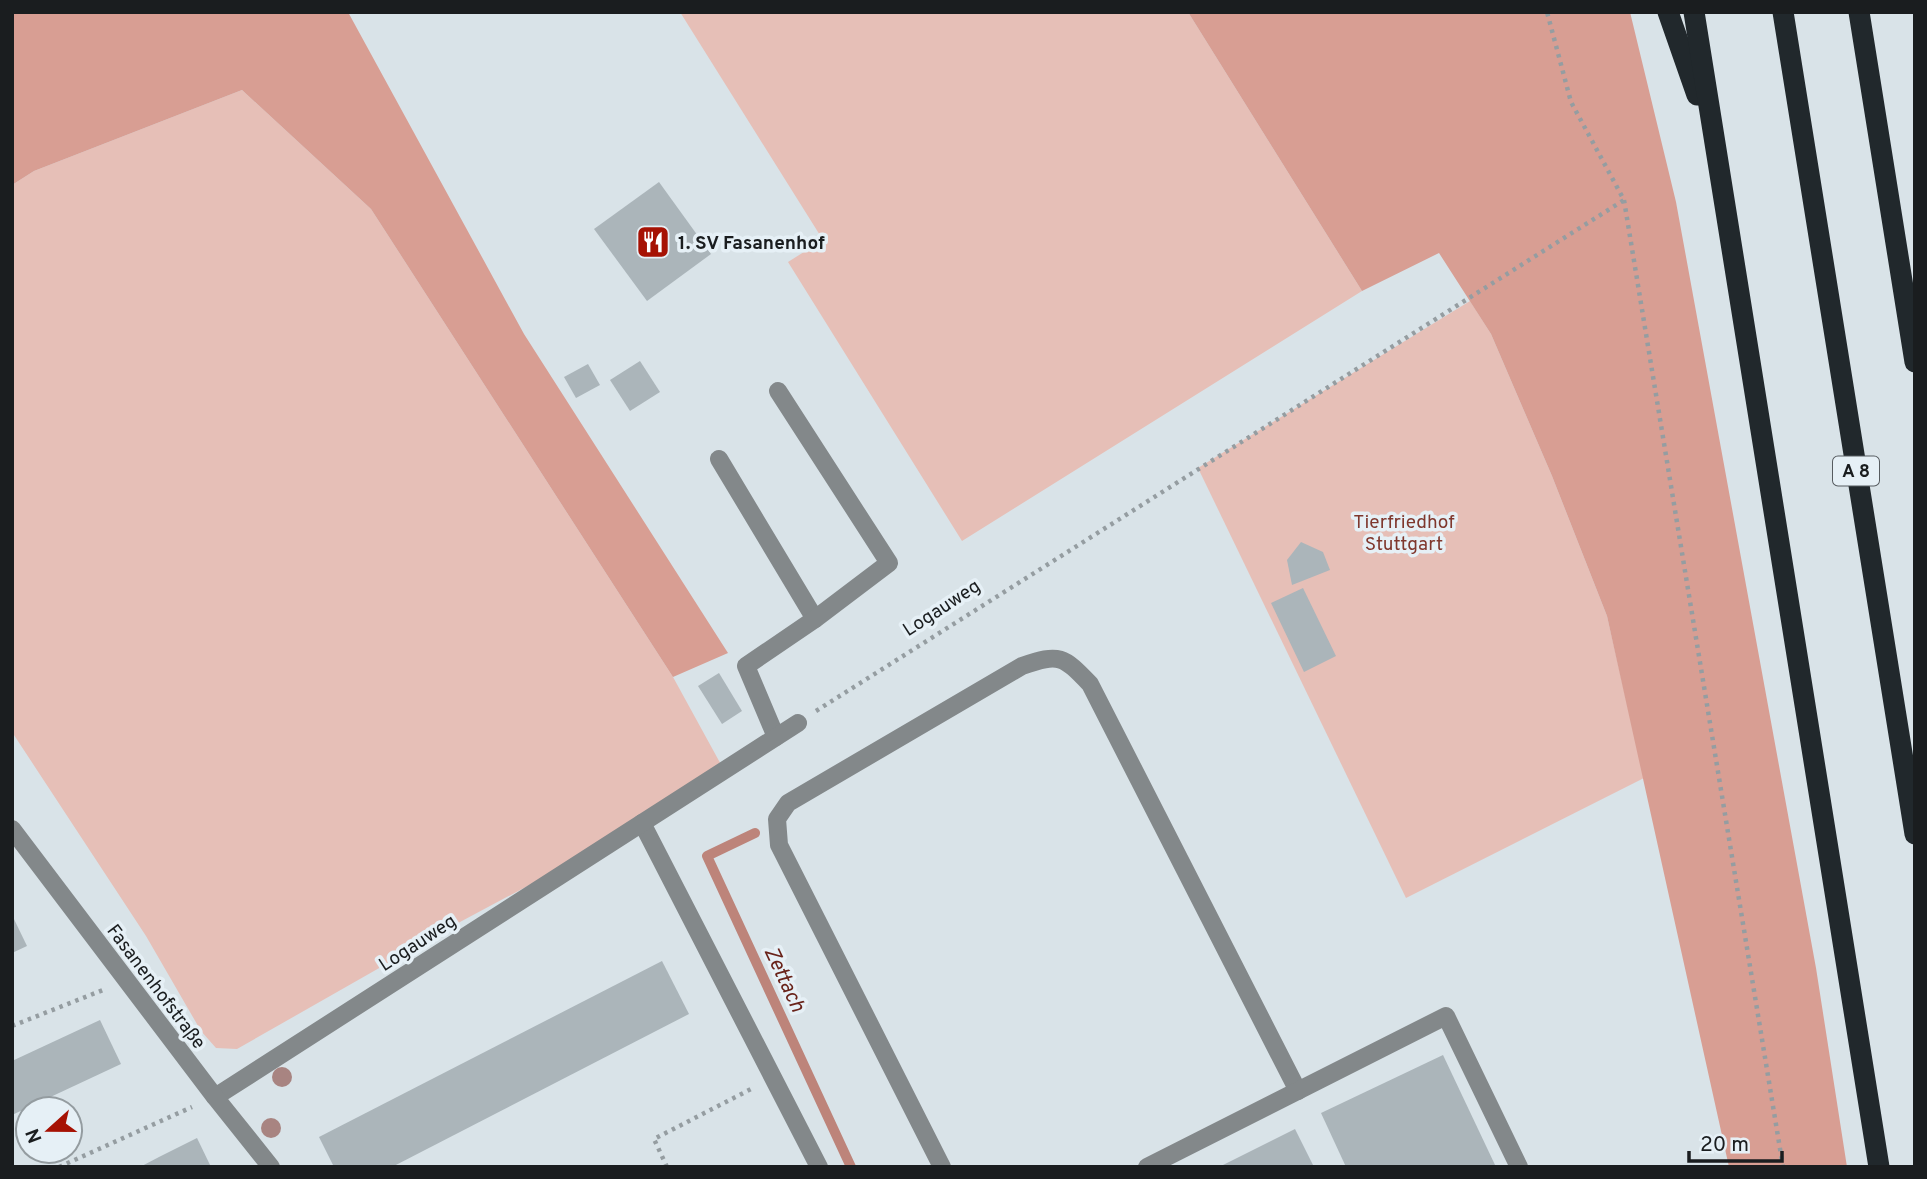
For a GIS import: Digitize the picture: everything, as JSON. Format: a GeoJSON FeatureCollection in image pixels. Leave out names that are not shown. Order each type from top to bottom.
{"type":"FeatureCollection","features":[{"type":"Feature","properties":{"kind":"highway"},"geometry":{"type":"LineString","coordinates":[[1668,12],[1714,143]]}},
{"type":"Feature","properties":{"kind":"highway"},"geometry":{"type":"LineString","coordinates":[[1694,12],[1879,1167]]}},
{"type":"Feature","properties":{"kind":"highway","name":"A 8"},"geometry":{"type":"LineString","coordinates":[[1783,12],[1915,834]]}},
{"type":"Feature","properties":{"kind":"highway"},"geometry":{"type":"LineString","coordinates":[[1858,12],[1915,362]]}},
{"type":"Feature","properties":{"kind":"street"},"geometry":{"type":"LineString","coordinates":[[776,737],[746,666],[815,619],[889,563],[778,391]]}},
{"type":"Feature","properties":{"kind":"street"},"geometry":{"type":"LineString","coordinates":[[719,459],[815,619]]}},
{"type":"Feature","properties":{"kind":"street"},"geometry":{"type":"LineString","coordinates":[[942,1167],[779,845],[777,819],[788,803],[1022,666],[1046,658],[1068,661],[1090,684],[1298,1091]]}},
{"type":"Feature","properties":{"kind":"street","name":"Logauweg"},"geometry":{"type":"LineString","coordinates":[[215,1097],[798,723]]}},
{"type":"Feature","properties":{"kind":"street"},"geometry":{"type":"LineString","coordinates":[[642,823],[819,1167]]}},
{"type":"Feature","properties":{"kind":"street","name":"Fasanenhofstraße"},"geometry":{"type":"LineString","coordinates":[[12,829],[271,1167]]}},
{"type":"Feature","properties":{"kind":"street"},"geometry":{"type":"LineString","coordinates":[[1147,1167],[1446,1016],[1519,1167]]}},
{"type":"Feature","properties":{"kind":"path"},"geometry":{"type":"LineString","coordinates":[[1547,12],[1571,102],[1624,200],[1783,1167]]}},
{"type":"Feature","properties":{"kind":"path","name":"Logauweg"},"geometry":{"type":"LineString","coordinates":[[798,723],[1624,200]]}},
{"type":"Feature","properties":{"kind":"path"},"geometry":{"type":"LineString","coordinates":[[12,1026],[127,980]]}},
{"type":"Feature","properties":{"kind":"path"},"geometry":{"type":"LineString","coordinates":[[667,1167],[654,1139],[773,1078]]}},
{"type":"Feature","properties":{"kind":"path"},"geometry":{"type":"LineString","coordinates":[[59,1167],[215,1097]]}},
{"type":"Feature","properties":{"kind":"green space"},"geometry":{"type":"Polygon","coordinates":[[[680,12],[1188,12],[1362,291],[962,541],[788,262],[823,240],[680,12]]]}},
{"type":"Feature","properties":{"kind":"green space"},"geometry":{"type":"Polygon","coordinates":[[[242,90],[371,209],[673,677],[724,770],[623,835],[460,922],[237,1049],[216,1048],[201,1031],[146,936],[12,732],[12,185],[34,171],[242,90]]]}},
{"type":"Feature","properties":{"kind":"green space","name":"Tierfriedhof Stuttgart"},"geometry":{"type":"Polygon","coordinates":[[[1470,301],[1491,334],[1552,476],[1607,616],[1644,778],[1406,898],[1198,468],[1470,301]]]}},
{"type":"Feature","properties":{"kind":"shaded area"},"geometry":{"type":"Polygon","coordinates":[[[12,12],[348,12],[524,334],[728,653],[673,677],[371,209],[242,90],[34,171],[12,185],[12,12]]]}},
{"type":"Feature","properties":{"kind":"shaded area"},"geometry":{"type":"Polygon","coordinates":[[[1188,12],[1630,12],[1676,202],[1816,968],[1847,1167],[1729,1167],[1607,616],[1552,476],[1491,334],[1439,253],[1362,291],[1188,12]]]}},
{"type":"Feature","properties":{"kind":"building","name":"1. SV Fasanenhof"},"geometry":{"type":"Polygon","coordinates":[[[659,182],[711,254],[647,301],[594,229],[659,182]]]}},
{"type":"Feature","properties":{"kind":"building"},"geometry":{"type":"Polygon","coordinates":[[[640,361],[660,392],[630,411],[610,380],[640,361]]]}},
{"type":"Feature","properties":{"kind":"building"},"geometry":{"type":"Polygon","coordinates":[[[588,364],[600,385],[576,398],[564,377],[588,364]]]}},
{"type":"Feature","properties":{"kind":"building"},"geometry":{"type":"Polygon","coordinates":[[[1301,542],[1323,552],[1330,570],[1292,585],[1287,560],[1301,542]]]}},
{"type":"Feature","properties":{"kind":"building"},"geometry":{"type":"Polygon","coordinates":[[[1303,588],[1336,656],[1304,672],[1271,603],[1303,588]]]}},
{"type":"Feature","properties":{"kind":"building"},"geometry":{"type":"Polygon","coordinates":[[[719,673],[742,711],[722,724],[698,686],[719,673]]]}},
{"type":"Feature","properties":{"kind":"building"},"geometry":{"type":"Polygon","coordinates":[[[12,915],[27,946],[12,953],[12,915]]]}},
{"type":"Feature","properties":{"kind":"building"},"geometry":{"type":"Polygon","coordinates":[[[662,961],[689,1014],[392,1167],[334,1167],[319,1137],[662,961]]]}},
{"type":"Feature","properties":{"kind":"building"},"geometry":{"type":"Polygon","coordinates":[[[100,1020],[121,1064],[55,1095],[14,1095],[12,1115],[12,1061],[100,1020]]]}},
{"type":"Feature","properties":{"kind":"building"},"geometry":{"type":"Polygon","coordinates":[[[1443,1055],[1496,1167],[1346,1167],[1321,1113],[1443,1055]]]}},
{"type":"Feature","properties":{"kind":"building"},"geometry":{"type":"Polygon","coordinates":[[[1295,1129],[1314,1167],[1219,1167],[1295,1129]]]}},
{"type":"Feature","properties":{"kind":"building"},"geometry":{"type":"Polygon","coordinates":[[[197,1138],[211,1167],[140,1167],[159,1157],[197,1138]]]}},
{"type":"Feature","properties":{"kind":"waterway","name":"Zettach"},"geometry":{"type":"LineString","coordinates":[[755,833],[707,856],[851,1167]]}},
{"type":"Feature","properties":{"kind":"place","name":"1. SV Fasanenhof"},"geometry":{"type":"Point","coordinates":[653,242]}}]}
